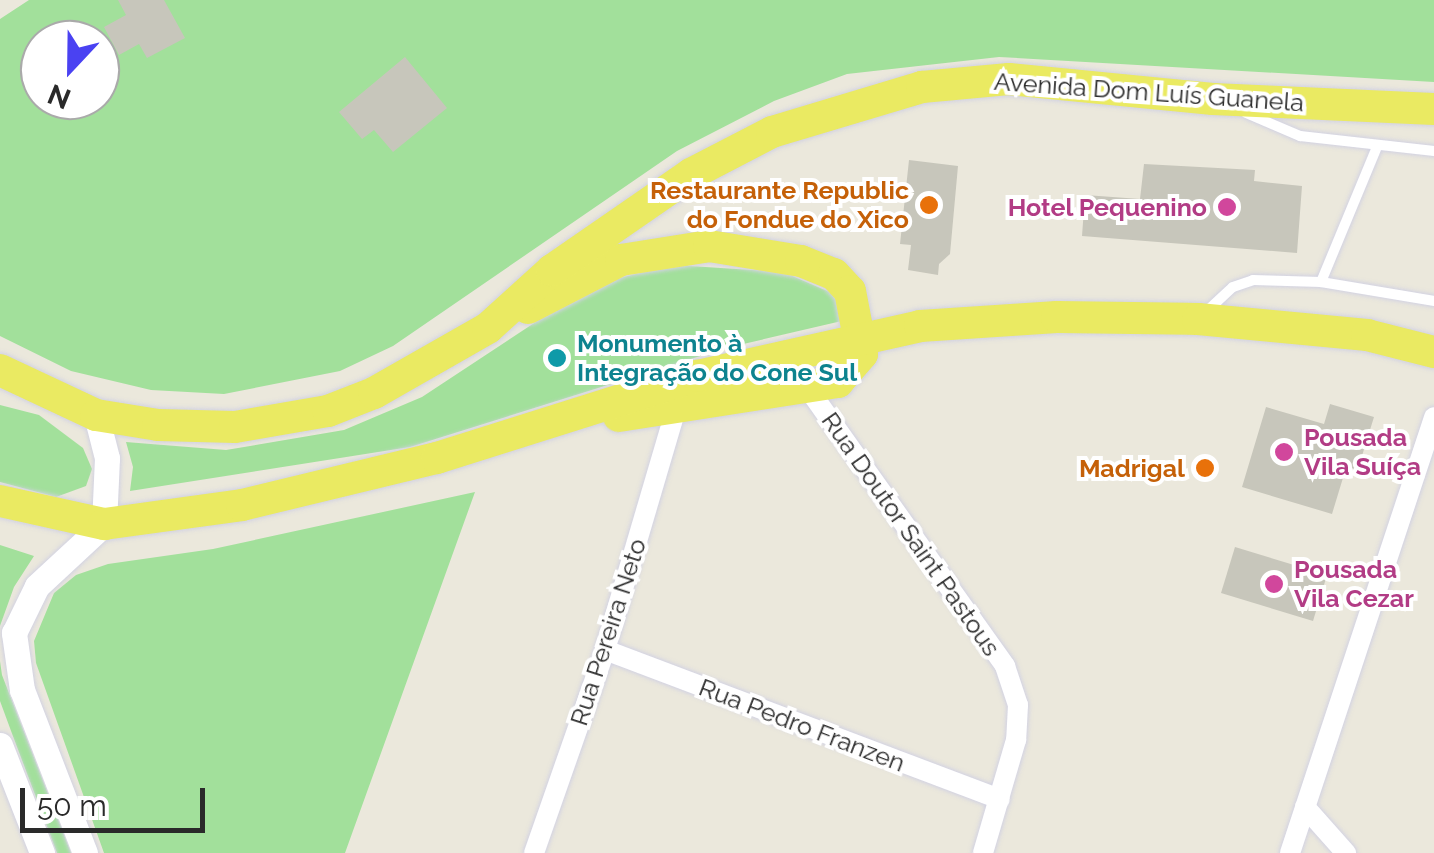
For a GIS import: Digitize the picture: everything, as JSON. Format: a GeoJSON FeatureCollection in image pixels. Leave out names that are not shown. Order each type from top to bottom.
{"type":"FeatureCollection","features":[{"type":"Feature","properties":{"kind":"main road","name":"Avenida Dom Luís Guanela"},"geometry":{"type":"LineString","coordinates":[[2,373],[96,414],[192,429],[328,411],[374,393],[488,328],[552,270],[691,174],[772,132],[843,106],[922,88],[1009,79],[1213,99],[1434,109]]}},
{"type":"Feature","properties":{"kind":"main road"},"geometry":{"type":"LineString","coordinates":[[488,328],[621,260],[709,246],[801,260],[834,274],[850,291],[862,335],[854,370],[809,390],[550,424]]}},
{"type":"Feature","properties":{"kind":"main road"},"geometry":{"type":"LineString","coordinates":[[0,501],[104,524],[348,482],[550,424],[697,376],[862,335],[1057,317],[1198,318],[1367,335],[1434,352]]}},
{"type":"Feature","properties":{"kind":"street","name":"Rua Doutor Saint Pastous"},"geometry":{"type":"LineString","coordinates":[[809,390],[1005,666],[1018,705],[1016,740],[983,853]]}},
{"type":"Feature","properties":{"kind":"street","name":"Rua Pereira Neto"},"geometry":{"type":"LineString","coordinates":[[534,853],[605,650],[676,409]]}},
{"type":"Feature","properties":{"kind":"street"},"geometry":{"type":"LineString","coordinates":[[85,853],[22,690],[14,633],[38,586],[104,524],[107,458],[96,414]]}},
{"type":"Feature","properties":{"kind":"street"},"geometry":{"type":"LineString","coordinates":[[1290,853],[1434,417]]}},
{"type":"Feature","properties":{"kind":"street","name":"Rua Pedro Franzen"},"geometry":{"type":"LineString","coordinates":[[605,650],[1000,799]]}},
{"type":"Feature","properties":{"kind":"street"},"geometry":{"type":"LineString","coordinates":[[0,745],[42,853]]}},
{"type":"Feature","properties":{"kind":"street"},"geometry":{"type":"LineString","coordinates":[[1305,806],[1346,853]]}},
{"type":"Feature","properties":{"kind":"lane"},"geometry":{"type":"LineString","coordinates":[[1213,99],[1300,136],[1434,152]]}},
{"type":"Feature","properties":{"kind":"lane"},"geometry":{"type":"LineString","coordinates":[[1322,282],[1376,148]]}},
{"type":"Feature","properties":{"kind":"lane"},"geometry":{"type":"LineString","coordinates":[[1198,318],[1233,288],[1254,280],[1322,282],[1434,301]]}},
{"type":"Feature","properties":{"kind":"green space"},"geometry":{"type":"Polygon","coordinates":[[[29,0],[1434,0],[1434,82],[999,57],[847,74],[774,101],[677,151],[393,346],[340,371],[224,394],[151,390],[71,371],[0,336],[0,19],[29,0]]]}},
{"type":"Feature","properties":{"kind":"green space"},"geometry":{"type":"Polygon","coordinates":[[[674,265],[783,272],[832,293],[846,320],[726,348],[410,447],[130,491],[133,467],[126,442],[226,450],[344,430],[422,397],[557,308],[619,278],[674,265]]]}},
{"type":"Feature","properties":{"kind":"green space"},"geometry":{"type":"Polygon","coordinates":[[[0,405],[39,415],[83,448],[92,469],[86,486],[56,497],[0,482],[0,405]]]}},
{"type":"Feature","properties":{"kind":"green space"},"geometry":{"type":"Polygon","coordinates":[[[475,492],[345,853],[104,853],[36,663],[34,641],[54,593],[76,575],[108,564],[213,549],[475,492]]]}},
{"type":"Feature","properties":{"kind":"green space"},"geometry":{"type":"Polygon","coordinates":[[[0,545],[34,556],[14,587],[0,626],[0,545]]]}},
{"type":"Feature","properties":{"kind":"green space"},"geometry":{"type":"Polygon","coordinates":[[[0,661],[71,853],[57,853],[14,739],[0,701],[0,661]]]}},
{"type":"Feature","properties":{"kind":"building"},"geometry":{"type":"Polygon","coordinates":[[[118,0],[164,0],[185,38],[147,58],[139,44],[120,54],[120,20],[117,20],[126,15],[118,0]]]}},
{"type":"Feature","properties":{"kind":"building"},"geometry":{"type":"Polygon","coordinates":[[[405,57],[447,108],[393,152],[374,130],[362,139],[339,112],[405,57]]]}},
{"type":"Feature","properties":{"kind":"building","name":"Restaurante Republic do Fondue do Xico"},"geometry":{"type":"Polygon","coordinates":[[[909,160],[958,166],[950,254],[939,264],[938,275],[908,270],[911,245],[900,244],[909,160]]]}},
{"type":"Feature","properties":{"kind":"building"},"geometry":{"type":"Polygon","coordinates":[[[1144,164],[1255,170],[1254,181],[1302,186],[1297,253],[1082,236],[1085,195],[1140,199],[1144,164]]]}},
{"type":"Feature","properties":{"kind":"building","name":"Pousada Vila Suíça"},"geometry":{"type":"Polygon","coordinates":[[[1330,404],[1374,417],[1357,472],[1346,468],[1332,514],[1242,487],[1266,407],[1324,424],[1330,404]]]}},
{"type":"Feature","properties":{"kind":"building","name":"Pousada Vila Cezar"},"geometry":{"type":"Polygon","coordinates":[[[1235,547],[1327,575],[1313,621],[1221,593],[1235,547]]]}},
{"type":"Feature","properties":{"kind":"place","name":"Restaurante Republic do Fondue do Xico"},"geometry":{"type":"Point","coordinates":[929,205]}},
{"type":"Feature","properties":{"kind":"place","name":"Hotel Pequenino"},"geometry":{"type":"Point","coordinates":[1227,207]}},
{"type":"Feature","properties":{"kind":"place","name":"Monumento à Integração do Cone Sul"},"geometry":{"type":"Point","coordinates":[557,358]}},
{"type":"Feature","properties":{"kind":"place","name":"Pousada Vila Suíça"},"geometry":{"type":"Point","coordinates":[1284,452]}},
{"type":"Feature","properties":{"kind":"place","name":"Madrigal"},"geometry":{"type":"Point","coordinates":[1205,468]}},
{"type":"Feature","properties":{"kind":"place","name":"Pousada Vila Cezar"},"geometry":{"type":"Point","coordinates":[1274,584]}}]}
